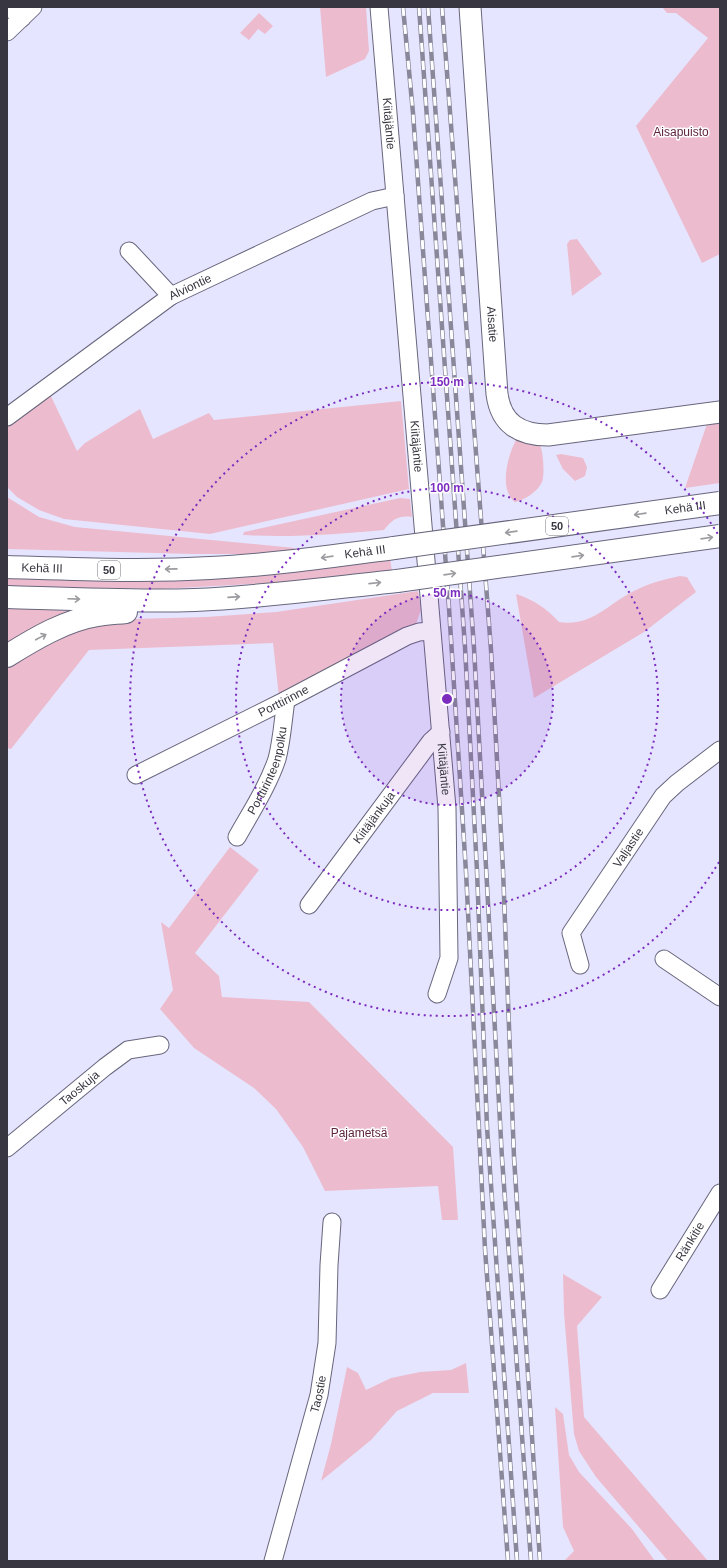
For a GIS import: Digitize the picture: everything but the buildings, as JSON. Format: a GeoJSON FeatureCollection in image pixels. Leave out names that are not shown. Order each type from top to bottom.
{"type":"FeatureCollection","features":[{"type":"Feature","properties":{"kind":"highway","name":"Kehä III"},"geometry":{"type":"LineString","coordinates":[[7,567],[90,570],[210,568],[319,558],[720,503]]}},
{"type":"Feature","properties":{"kind":"highway"},"geometry":{"type":"LineString","coordinates":[[7,597],[105,600],[195,600],[271,594],[397,581],[720,536]]}},
{"type":"Feature","properties":{"kind":"highway"},"geometry":{"type":"LineString","coordinates":[[7,656],[56,629],[80,619],[98,615],[144,611],[195,600]]}},
{"type":"Feature","properties":{"kind":"street"},"geometry":{"type":"LineString","coordinates":[[7,32],[27,13],[9,7]]}},
{"type":"Feature","properties":{"kind":"street","name":"Kiitäjäntie"},"geometry":{"type":"LineString","coordinates":[[379,7],[447,808],[449,958],[437,994]]}},
{"type":"Feature","properties":{"kind":"street","name":"Aisatie"},"geometry":{"type":"LineString","coordinates":[[470,7],[497,394],[499,404],[506,418],[515,427],[524,432],[532,435],[548,435],[720,412]]}},
{"type":"Feature","properties":{"kind":"street","name":"Alviontie"},"geometry":{"type":"LineString","coordinates":[[7,417],[171,296],[372,201],[395,196]]}},
{"type":"Feature","properties":{"kind":"street"},"geometry":{"type":"LineString","coordinates":[[129,251],[171,296]]}},
{"type":"Feature","properties":{"kind":"street","name":"Porttirinne"},"geometry":{"type":"LineString","coordinates":[[136,775],[286,700],[407,636],[419,632],[431,631]]}},
{"type":"Feature","properties":{"kind":"street","name":"Porttirinteenpolku"},"geometry":{"type":"LineString","coordinates":[[237,837],[264,788],[276,760],[281,742],[286,700]]}},
{"type":"Feature","properties":{"kind":"street","name":"Kiitäjänkuja"},"geometry":{"type":"LineString","coordinates":[[309,905],[431,741],[441,732]]}},
{"type":"Feature","properties":{"kind":"street","name":"Valjastie"},"geometry":{"type":"LineString","coordinates":[[580,965],[571,933],[663,796],[677,783],[720,750]]}},
{"type":"Feature","properties":{"kind":"street"},"geometry":{"type":"LineString","coordinates":[[664,959],[720,997]]}},
{"type":"Feature","properties":{"kind":"street","name":"Taoskuja"},"geometry":{"type":"LineString","coordinates":[[7,1148],[105,1066],[128,1050],[160,1045]]}},
{"type":"Feature","properties":{"kind":"street","name":"Ränkitie"},"geometry":{"type":"LineString","coordinates":[[660,1290],[720,1194]]}},
{"type":"Feature","properties":{"kind":"street","name":"Taostie"},"geometry":{"type":"LineString","coordinates":[[273,1561],[320,1388],[327,1343],[329,1265],[332,1222]]}},
{"type":"Feature","properties":{"kind":"green space"},"geometry":{"type":"Polygon","coordinates":[[[320,7],[366,7],[369,51],[365,59],[326,77],[320,7]]]}},
{"type":"Feature","properties":{"kind":"green space","name":"Aisapuisto"},"geometry":{"type":"Polygon","coordinates":[[[662,7],[720,7],[720,254],[702,263],[636,126],[708,38],[676,13],[667,13],[662,7]]]}},
{"type":"Feature","properties":{"kind":"green space"},"geometry":{"type":"Polygon","coordinates":[[[259,13],[273,26],[265,34],[258,29],[249,40],[240,33],[259,13]]]}},
{"type":"Feature","properties":{"kind":"green space"},"geometry":{"type":"Polygon","coordinates":[[[577,239],[602,274],[572,296],[567,244],[570,240],[577,239]]]}},
{"type":"Feature","properties":{"kind":"green space"},"geometry":{"type":"Polygon","coordinates":[[[49,392],[77,451],[85,443],[140,409],[153,439],[209,413],[214,420],[401,401],[409,489],[210,534],[64,519],[39,510],[17,497],[7,487],[7,422],[49,392]]]}},
{"type":"Feature","properties":{"kind":"green space"},"geometry":{"type":"Polygon","coordinates":[[[720,419],[720,483],[685,488],[708,421],[720,419]]]}},
{"type":"Feature","properties":{"kind":"green space"},"geometry":{"type":"Polygon","coordinates":[[[517,438],[540,445],[543,457],[543,479],[531,495],[515,502],[507,489],[506,471],[510,453],[517,438]]]}},
{"type":"Feature","properties":{"kind":"green space"},"geometry":{"type":"Polygon","coordinates":[[[561,454],[583,458],[587,467],[585,476],[575,481],[563,469],[556,455],[561,454]]]}},
{"type":"Feature","properties":{"kind":"green space"},"geometry":{"type":"Polygon","coordinates":[[[7,497],[39,517],[75,527],[295,548],[292,550],[259,554],[192,554],[7,549],[7,497]]]}},
{"type":"Feature","properties":{"kind":"green space"},"geometry":{"type":"Polygon","coordinates":[[[400,498],[410,499],[412,517],[396,519],[384,530],[296,536],[243,535],[244,532],[400,498]]]}},
{"type":"Feature","properties":{"kind":"green space"},"geometry":{"type":"Polygon","coordinates":[[[390,559],[392,571],[285,582],[161,589],[7,587],[7,577],[138,580],[238,578],[390,559]]]}},
{"type":"Feature","properties":{"kind":"green space"},"geometry":{"type":"Polygon","coordinates":[[[680,576],[687,577],[696,592],[644,632],[534,698],[516,594],[539,605],[559,622],[571,623],[591,618],[626,595],[641,588],[680,576]]]}},
{"type":"Feature","properties":{"kind":"green space"},"geometry":{"type":"Polygon","coordinates":[[[418,591],[421,610],[416,624],[279,697],[273,643],[89,650],[11,749],[7,748],[7,666],[73,631],[131,619],[206,617],[276,612],[418,591]]]}},
{"type":"Feature","properties":{"kind":"green space"},"geometry":{"type":"Polygon","coordinates":[[[7,608],[77,611],[7,649],[7,608]]]}},
{"type":"Feature","properties":{"kind":"green space","name":"Pajametsä"},"geometry":{"type":"Polygon","coordinates":[[[230,847],[259,870],[195,953],[219,976],[222,997],[309,1002],[453,1147],[458,1220],[442,1220],[438,1186],[325,1191],[303,1147],[276,1109],[254,1088],[194,1048],[160,1009],[173,990],[161,922],[169,928],[230,847]]]}},
{"type":"Feature","properties":{"kind":"green space"},"geometry":{"type":"Polygon","coordinates":[[[563,1274],[602,1297],[577,1326],[584,1417],[708,1561],[668,1561],[596,1477],[579,1451],[574,1434],[564,1313],[563,1274]]]}},
{"type":"Feature","properties":{"kind":"green space"},"geometry":{"type":"Polygon","coordinates":[[[466,1363],[469,1393],[433,1393],[397,1411],[371,1440],[321,1481],[331,1444],[347,1367],[358,1373],[366,1390],[391,1378],[420,1372],[451,1370],[466,1363]]]}},
{"type":"Feature","properties":{"kind":"green space"},"geometry":{"type":"Polygon","coordinates":[[[555,1407],[563,1414],[569,1455],[579,1472],[632,1529],[655,1561],[564,1561],[574,1551],[563,1527],[555,1407]]]}},
{"type":"Feature","properties":{"kind":"railway"},"geometry":{"type":"LineString","coordinates":[[403,7],[413,113],[449,608],[466,872],[485,1249],[508,1561]]}},
{"type":"Feature","properties":{"kind":"railway"},"geometry":{"type":"LineString","coordinates":[[419,7],[465,647],[477,871],[487,1127],[517,1561]]}},
{"type":"Feature","properties":{"kind":"railway"},"geometry":{"type":"LineString","coordinates":[[428,7],[474,648],[502,1158],[531,1561]]}},
{"type":"Feature","properties":{"kind":"railway"},"geometry":{"type":"LineString","coordinates":[[442,7],[491,650],[503,870],[514,1157],[540,1561]]}}]}
